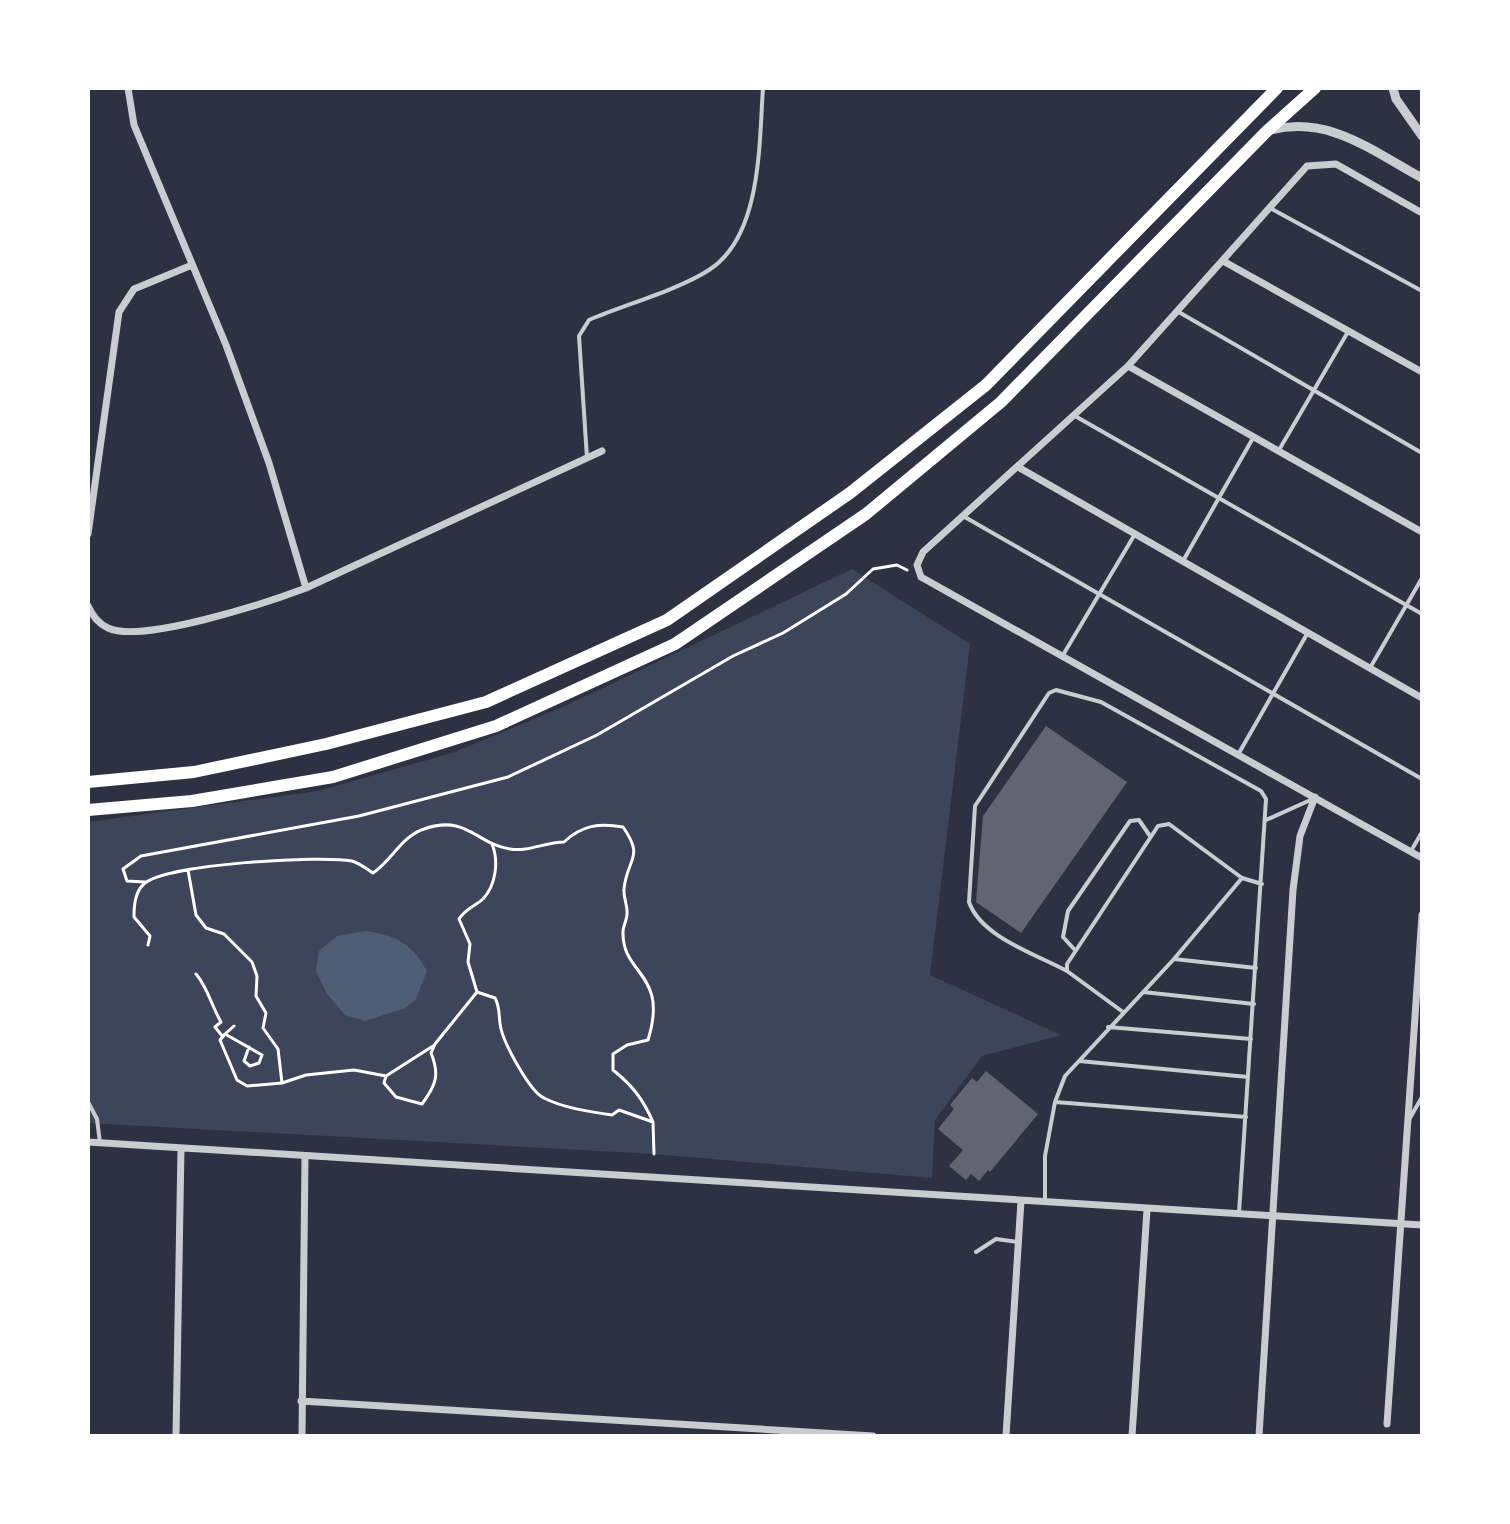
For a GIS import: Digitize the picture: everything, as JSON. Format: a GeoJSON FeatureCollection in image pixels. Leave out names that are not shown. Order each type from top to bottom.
{"type":"FeatureCollection","features":[{"type":"Feature","properties":{"kind":"highway"},"geometry":{"type":"LineString","coordinates":[[88,781],[194,772],[312,748],[486,702],[667,620],[850,493],[986,385],[1277,88]]}},
{"type":"Feature","properties":{"kind":"highway"},"geometry":{"type":"LineString","coordinates":[[88,810],[192,801],[333,777],[496,726],[675,644],[866,514],[1001,402],[1267,131],[1315,88]]}},
{"type":"Feature","properties":{"kind":"street"},"geometry":{"type":"LineString","coordinates":[[128,88],[134,125],[269,463],[306,588]]}},
{"type":"Feature","properties":{"kind":"street"},"geometry":{"type":"LineString","coordinates":[[1393,88],[1396,99],[1422,136]]}},
{"type":"Feature","properties":{"kind":"street"},"geometry":{"type":"LineString","coordinates":[[1267,131],[1289,125],[1315,125],[1335,131],[1422,178]]}},
{"type":"Feature","properties":{"kind":"street"},"geometry":{"type":"LineString","coordinates":[[1422,213],[1336,164],[1307,166],[1128,366],[923,552],[917,565],[921,577],[1422,858]]}},
{"type":"Feature","properties":{"kind":"street"},"geometry":{"type":"LineString","coordinates":[[1223,261],[1422,372]]}},
{"type":"Feature","properties":{"kind":"street"},"geometry":{"type":"LineString","coordinates":[[88,534],[119,312],[134,289],[192,265]]}},
{"type":"Feature","properties":{"kind":"street"},"geometry":{"type":"LineString","coordinates":[[1128,366],[1422,532]]}},
{"type":"Feature","properties":{"kind":"street"},"geometry":{"type":"LineString","coordinates":[[88,606],[101,624],[110,630],[136,633],[255,606],[306,588],[602,451]]}},
{"type":"Feature","properties":{"kind":"street"},"geometry":{"type":"LineString","coordinates":[[1018,467],[1422,698]]}},
{"type":"Feature","properties":{"kind":"street"},"geometry":{"type":"LineString","coordinates":[[1259,1436],[1293,890],[1300,836],[1315,797]]}},
{"type":"Feature","properties":{"kind":"street"},"geometry":{"type":"LineString","coordinates":[[1387,1424],[1422,915]]}},
{"type":"Feature","properties":{"kind":"street"},"geometry":{"type":"LineString","coordinates":[[88,1142],[1422,1225]]}},
{"type":"Feature","properties":{"kind":"street"},"geometry":{"type":"LineString","coordinates":[[176,1436],[181,1148]]}},
{"type":"Feature","properties":{"kind":"street"},"geometry":{"type":"LineString","coordinates":[[302,1436],[305,1156]]}},
{"type":"Feature","properties":{"kind":"street"},"geometry":{"type":"LineString","coordinates":[[1006,1436],[1021,1201]]}},
{"type":"Feature","properties":{"kind":"street"},"geometry":{"type":"LineString","coordinates":[[1132,1436],[1147,1210]]}},
{"type":"Feature","properties":{"kind":"street"},"geometry":{"type":"LineString","coordinates":[[301,1401],[873,1436]]}},
{"type":"Feature","properties":{"kind":"lane"},"geometry":{"type":"LineString","coordinates":[[587,458],[579,336],[589,320],[710,270],[726,253],[749,210],[757,180],[763,88]]}},
{"type":"Feature","properties":{"kind":"lane"},"geometry":{"type":"LineString","coordinates":[[1270,208],[1422,291]]}},
{"type":"Feature","properties":{"kind":"lane"},"geometry":{"type":"LineString","coordinates":[[1177,311],[1422,453]]}},
{"type":"Feature","properties":{"kind":"lane"},"geometry":{"type":"LineString","coordinates":[[1278,452],[1349,330]]}},
{"type":"Feature","properties":{"kind":"lane"},"geometry":{"type":"LineString","coordinates":[[1075,416],[1422,614]]}},
{"type":"Feature","properties":{"kind":"lane"},"geometry":{"type":"LineString","coordinates":[[1182,561],[1253,438]]}},
{"type":"Feature","properties":{"kind":"lane"},"geometry":{"type":"LineString","coordinates":[[963,516],[1422,779]]}},
{"type":"Feature","properties":{"kind":"lane"},"geometry":{"type":"LineString","coordinates":[[1063,655],[1135,534]]}},
{"type":"Feature","properties":{"kind":"lane"},"geometry":{"type":"LineString","coordinates":[[1370,668],[1422,578]]}},
{"type":"Feature","properties":{"kind":"lane"},"geometry":{"type":"LineString","coordinates":[[1239,753],[1308,632]]}},
{"type":"Feature","properties":{"kind":"lane"},"geometry":{"type":"LineString","coordinates":[[1123,1012],[1067,971],[986,927],[973,914],[969,902],[975,806],[1049,693],[1064,690],[1101,702],[1261,791],[1266,799],[1239,1215]]}},
{"type":"Feature","properties":{"kind":"lane"},"geometry":{"type":"LineString","coordinates":[[1266,820],[1315,797]]}},
{"type":"Feature","properties":{"kind":"lane"},"geometry":{"type":"LineString","coordinates":[[1074,949],[1063,937],[1068,911],[1130,821],[1139,820],[1150,836]]}},
{"type":"Feature","properties":{"kind":"lane"},"geometry":{"type":"LineString","coordinates":[[1067,971],[1074,949],[1158,826],[1169,824],[1242,878],[1262,884]]}},
{"type":"Feature","properties":{"kind":"lane"},"geometry":{"type":"LineString","coordinates":[[1411,851],[1422,832]]}},
{"type":"Feature","properties":{"kind":"lane"},"geometry":{"type":"LineString","coordinates":[[1045,1203],[1045,1156],[1055,1102],[1065,1076],[1174,959],[1242,878]]}},
{"type":"Feature","properties":{"kind":"lane"},"geometry":{"type":"LineString","coordinates":[[1174,959],[1256,968]]}},
{"type":"Feature","properties":{"kind":"lane"},"geometry":{"type":"LineString","coordinates":[[1143,992],[1254,1004]]}},
{"type":"Feature","properties":{"kind":"lane"},"geometry":{"type":"LineString","coordinates":[[1108,1027],[1251,1039]]}},
{"type":"Feature","properties":{"kind":"lane"},"geometry":{"type":"LineString","coordinates":[[1079,1061],[1248,1077]]}},
{"type":"Feature","properties":{"kind":"lane"},"geometry":{"type":"LineString","coordinates":[[1409,1120],[1422,1097]]}},
{"type":"Feature","properties":{"kind":"lane"},"geometry":{"type":"LineString","coordinates":[[88,1102],[97,1119],[100,1143]]}},
{"type":"Feature","properties":{"kind":"lane"},"geometry":{"type":"LineString","coordinates":[[1055,1102],[1246,1117]]}},
{"type":"Feature","properties":{"kind":"lane"},"geometry":{"type":"LineString","coordinates":[[976,1252],[996,1239],[1018,1242]]}},
{"type":"Feature","properties":{"kind":"path"},"geometry":{"type":"LineString","coordinates":[[654,1154],[653,1122],[645,1102],[613,1070],[613,1054],[627,1045],[648,1040],[653,1024],[654,993],[642,971],[627,956],[623,932],[628,911],[623,891],[635,844],[623,827],[600,823],[576,831],[564,842],[544,842],[527,851],[492,844],[475,830],[448,825],[423,829],[406,839],[391,860],[373,873],[353,861],[255,861],[188,870],[146,882],[127,881],[123,869],[141,856],[359,816],[508,777],[597,735],[733,656],[783,633],[846,594],[873,569],[897,565],[921,577]]}},
{"type":"Feature","properties":{"kind":"path"},"geometry":{"type":"LineString","coordinates":[[477,992],[468,962],[470,944],[459,919],[466,908],[483,899],[490,886],[496,870],[492,844]]}},
{"type":"Feature","properties":{"kind":"path"},"geometry":{"type":"LineString","coordinates":[[188,870],[196,915],[206,928],[224,934],[252,962],[257,976],[256,996],[266,1013],[263,1028],[278,1049],[282,1083]]}},
{"type":"Feature","properties":{"kind":"path"},"geometry":{"type":"LineString","coordinates":[[146,882],[134,903],[134,917],[150,936],[148,945]]}},
{"type":"Feature","properties":{"kind":"path"},"geometry":{"type":"LineString","coordinates":[[196,974],[205,985],[207,1002],[213,1006],[221,1022],[215,1027],[224,1035],[249,1047],[262,1055],[259,1063],[250,1066],[244,1061],[249,1047]]}},
{"type":"Feature","properties":{"kind":"path"},"geometry":{"type":"LineString","coordinates":[[435,1044],[386,1076],[384,1083],[396,1097],[422,1104],[435,1085],[438,1070],[431,1053],[435,1044],[477,992]]}},
{"type":"Feature","properties":{"kind":"path"},"geometry":{"type":"LineString","coordinates":[[477,992],[495,998],[501,1008],[501,1029],[519,1067],[542,1098],[612,1115],[619,1110],[653,1122]]}},
{"type":"Feature","properties":{"kind":"path"},"geometry":{"type":"LineString","coordinates":[[234,1026],[220,1040],[237,1080],[247,1086],[255,1083],[266,1087],[306,1075],[354,1070],[386,1076]]}},
{"type":"Feature","properties":{"kind":"shaded area"},"geometry":{"type":"Polygon","coordinates":[[[852,569],[970,644],[930,975],[1061,1035],[982,1056],[935,1120],[932,1178],[654,1154],[88,1123],[88,822],[318,791],[455,752],[567,705],[852,569]]]}},
{"type":"Feature","properties":{"kind":"shaded area"},"geometry":{"type":"Polygon","coordinates":[[[366,931],[402,942],[427,971],[416,999],[405,1008],[365,1021],[345,1015],[327,994],[316,971],[319,951],[337,936],[366,931]]]}},
{"type":"Feature","properties":{"kind":"building"},"geometry":{"type":"Polygon","coordinates":[[[1046,726],[1127,782],[1021,933],[976,902],[983,816],[1046,726]]]}},
{"type":"Feature","properties":{"kind":"building"},"geometry":{"type":"Polygon","coordinates":[[[986,1071],[1038,1114],[990,1172],[988,1170],[979,1181],[971,1174],[966,1180],[949,1166],[963,1150],[938,1129],[954,1109],[950,1105],[972,1078],[977,1082],[986,1071]]]}}]}
